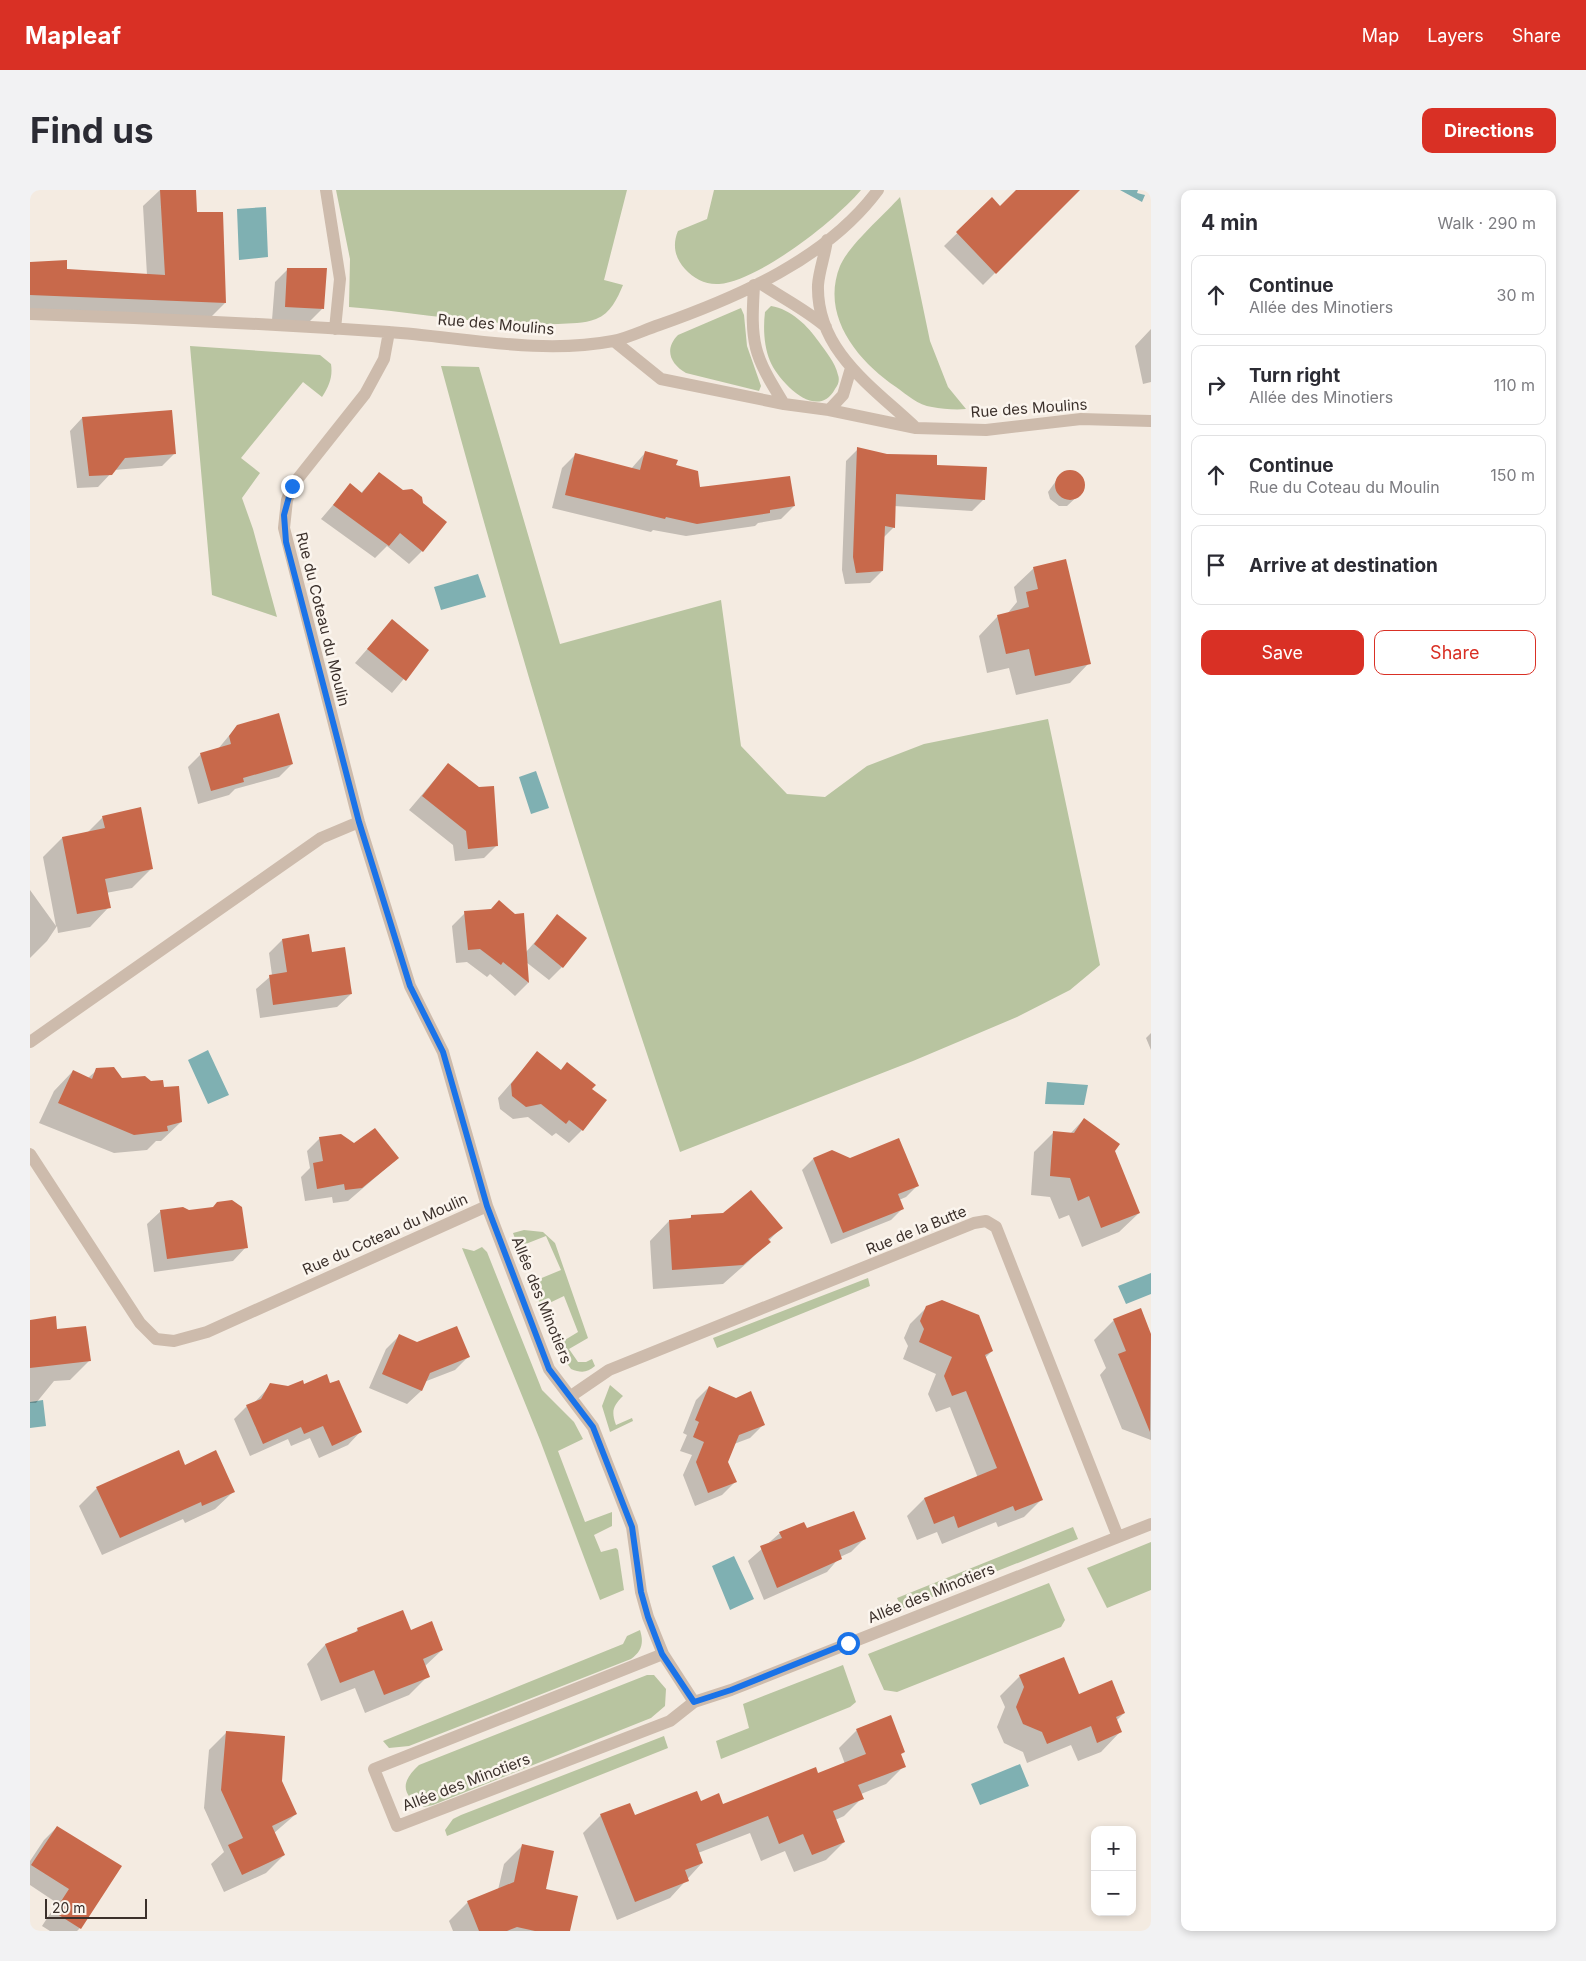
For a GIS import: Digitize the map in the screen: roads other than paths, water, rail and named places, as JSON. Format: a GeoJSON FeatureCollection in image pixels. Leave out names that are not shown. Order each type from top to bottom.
{"type":"FeatureCollection","features":[{"type":"Feature","properties":{"kind":"street"},"geometry":{"type":"LineString","coordinates":[[326,190],[340,279],[335,329]]}},
{"type":"Feature","properties":{"kind":"street"},"geometry":{"type":"LineString","coordinates":[[614,341],[695,312],[757,284],[827,240],[848,223],[878,190]]}},
{"type":"Feature","properties":{"kind":"street"},"geometry":{"type":"LineString","coordinates":[[827,240],[818,283],[819,301],[826,327],[842,357],[851,368],[868,387],[916,428]]}},
{"type":"Feature","properties":{"kind":"street"},"geometry":{"type":"LineString","coordinates":[[757,284],[807,311],[826,327]]}},
{"type":"Feature","properties":{"kind":"street"},"geometry":{"type":"LineString","coordinates":[[757,284],[753,315],[756,348],[765,372],[784,404]]}},
{"type":"Feature","properties":{"kind":"street","name":"Rue des Moulins"},"geometry":{"type":"LineString","coordinates":[[30,314],[389,332],[554,347],[614,341],[661,379],[916,428],[986,430],[1081,419],[1151,421]]}},
{"type":"Feature","properties":{"kind":"street","name":"Rue du Coteau du Moulin"},"geometry":{"type":"LineString","coordinates":[[30,1154],[140,1323],[156,1339],[174,1341],[207,1332],[487,1206],[443,1052],[410,986],[359,822],[286,542],[284,522],[287,500],[292,486],[365,394],[384,359],[389,332]]}},
{"type":"Feature","properties":{"kind":"street"},"geometry":{"type":"LineString","coordinates":[[829,410],[843,395],[851,368]]}},
{"type":"Feature","properties":{"kind":"street"},"geometry":{"type":"LineString","coordinates":[[30,1042],[321,838],[359,822]]}},
{"type":"Feature","properties":{"kind":"street","name":"Allée des Minotiers"},"geometry":{"type":"LineString","coordinates":[[487,1206],[549,1369],[593,1427],[632,1527],[641,1592],[662,1654],[694,1702]]}},
{"type":"Feature","properties":{"kind":"street","name":"Rue de la Butte"},"geometry":{"type":"LineString","coordinates":[[570,1396],[609,1370],[974,1223],[986,1221],[996,1227],[1118,1537]]}},
{"type":"Feature","properties":{"kind":"street","name":"Allée des Minotiers"},"geometry":{"type":"LineString","coordinates":[[662,1654],[374,1769],[397,1826],[670,1721],[694,1702],[731,1690],[1151,1524]]}},
{"type":"Feature","properties":{"kind":"water"},"geometry":{"type":"Polygon","coordinates":[[[1120,190],[1138,190],[1137,193],[1145,195],[1142,202],[1120,190]]]}},
{"type":"Feature","properties":{"kind":"water"},"geometry":{"type":"Polygon","coordinates":[[[266,207],[268,257],[239,260],[237,209],[266,207]]]}},
{"type":"Feature","properties":{"kind":"water"},"geometry":{"type":"Polygon","coordinates":[[[478,574],[486,597],[441,610],[434,587],[478,574]]]}},
{"type":"Feature","properties":{"kind":"water"},"geometry":{"type":"Polygon","coordinates":[[[536,771],[549,808],[531,814],[519,777],[536,771]]]}},
{"type":"Feature","properties":{"kind":"water"},"geometry":{"type":"Polygon","coordinates":[[[208,1050],[229,1095],[208,1104],[188,1060],[208,1050]]]}},
{"type":"Feature","properties":{"kind":"water"},"geometry":{"type":"Polygon","coordinates":[[[1047,1082],[1088,1085],[1084,1105],[1045,1104],[1047,1082]]]}},
{"type":"Feature","properties":{"kind":"water"},"geometry":{"type":"Polygon","coordinates":[[[1151,1273],[1151,1294],[1126,1304],[1118,1286],[1151,1273]]]}},
{"type":"Feature","properties":{"kind":"water"},"geometry":{"type":"Polygon","coordinates":[[[43,1400],[46,1426],[30,1428],[30,1402],[43,1400]]]}},
{"type":"Feature","properties":{"kind":"water"},"geometry":{"type":"Polygon","coordinates":[[[734,1556],[754,1599],[730,1610],[712,1566],[734,1556]]]}},
{"type":"Feature","properties":{"kind":"water"},"geometry":{"type":"Polygon","coordinates":[[[1020,1764],[1029,1786],[980,1805],[971,1784],[1020,1764]]]}}]}
